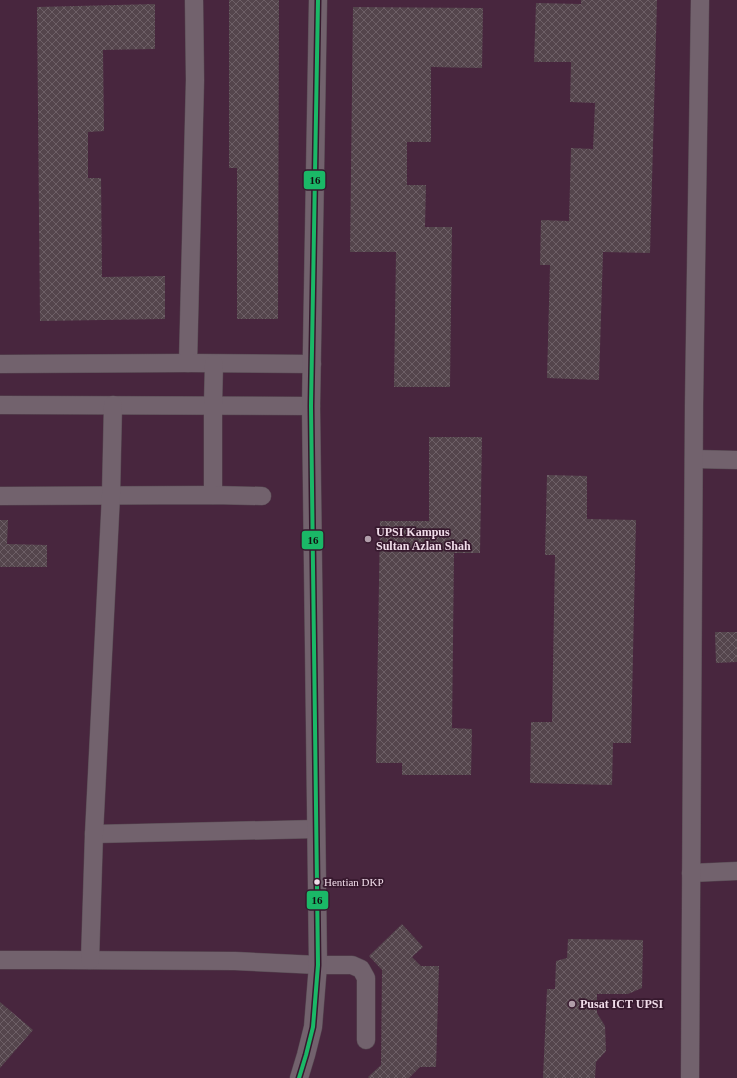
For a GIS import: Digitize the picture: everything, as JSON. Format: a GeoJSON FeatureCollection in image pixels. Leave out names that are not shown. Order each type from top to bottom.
{"type":"FeatureCollection","features":[{"type":"Feature","properties":{"kind":"street"},"geometry":{"type":"LineString","coordinates":[[188,363],[196,80],[194,0]]}},
{"type":"Feature","properties":{"kind":"street"},"geometry":{"type":"LineString","coordinates":[[299,1078],[306,1055],[312,1026],[318,965],[311,406],[318,0]]}},
{"type":"Feature","properties":{"kind":"street"},"geometry":{"type":"LineString","coordinates":[[690,1078],[694,389],[700,0]]}},
{"type":"Feature","properties":{"kind":"street"},"geometry":{"type":"LineString","coordinates":[[0,364],[312,364]]}},
{"type":"Feature","properties":{"kind":"street"},"geometry":{"type":"LineString","coordinates":[[213,495],[214,364]]}},
{"type":"Feature","properties":{"kind":"street"},"geometry":{"type":"LineString","coordinates":[[0,405],[311,406]]}},
{"type":"Feature","properties":{"kind":"street"},"geometry":{"type":"LineString","coordinates":[[90,960],[94,834],[112,495],[113,405]]}},
{"type":"Feature","properties":{"kind":"street"},"geometry":{"type":"LineString","coordinates":[[694,459],[737,460]]}},
{"type":"Feature","properties":{"kind":"street"},"geometry":{"type":"LineString","coordinates":[[0,496],[262,496]]}},
{"type":"Feature","properties":{"kind":"street"},"geometry":{"type":"LineString","coordinates":[[94,834],[316,829]]}},
{"type":"Feature","properties":{"kind":"street"},"geometry":{"type":"LineString","coordinates":[[691,873],[737,871]]}},
{"type":"Feature","properties":{"kind":"street"},"geometry":{"type":"LineString","coordinates":[[0,960],[235,961],[352,965],[361,969],[366,978],[366,1040]]}},
{"type":"Feature","properties":{"kind":"shaded area","name":"UPSI Kampus Sultan Azlan Shah"},"geometry":{"type":"Polygon","coordinates":[[[0,0],[737,0],[737,1078],[0,1078],[0,0]]]}},
{"type":"Feature","properties":{"kind":"building"},"geometry":{"type":"Polygon","coordinates":[[[229,0],[279,0],[278,319],[237,319],[237,168],[229,168],[229,0]]]}},
{"type":"Feature","properties":{"kind":"building"},"geometry":{"type":"Polygon","coordinates":[[[581,0],[657,0],[650,253],[603,252],[599,380],[547,378],[550,265],[540,265],[541,220],[569,221],[571,148],[593,149],[595,103],[570,102],[571,62],[534,62],[536,3],[581,4],[581,0]]]}},
{"type":"Feature","properties":{"kind":"building"},"geometry":{"type":"Polygon","coordinates":[[[155,4],[155,49],[103,50],[104,131],[88,132],[88,178],[101,178],[102,277],[165,276],[165,319],[40,321],[37,7],[155,4]]]}},
{"type":"Feature","properties":{"kind":"building"},"geometry":{"type":"Polygon","coordinates":[[[353,7],[483,8],[482,68],[431,67],[431,142],[407,142],[407,185],[426,185],[425,227],[452,227],[450,387],[394,387],[396,252],[350,252],[353,7]]]}},
{"type":"Feature","properties":{"kind":"building"},"geometry":{"type":"Polygon","coordinates":[[[429,437],[482,437],[480,553],[454,553],[452,728],[472,729],[471,775],[402,775],[402,763],[376,763],[380,521],[429,521],[429,437]]]}},
{"type":"Feature","properties":{"kind":"building"},"geometry":{"type":"Polygon","coordinates":[[[547,475],[587,476],[587,519],[636,520],[631,743],[613,743],[612,785],[530,783],[531,722],[552,722],[555,555],[545,555],[547,475]]]}},
{"type":"Feature","properties":{"kind":"building"},"geometry":{"type":"Polygon","coordinates":[[[0,520],[8,520],[7,544],[47,545],[47,567],[0,567],[0,520]]]}},
{"type":"Feature","properties":{"kind":"building"},"geometry":{"type":"Polygon","coordinates":[[[715,632],[737,632],[737,662],[716,663],[715,632]]]}},
{"type":"Feature","properties":{"kind":"building"},"geometry":{"type":"Polygon","coordinates":[[[402,924],[423,947],[412,957],[421,966],[439,966],[436,1067],[420,1067],[409,1078],[369,1078],[368,1077],[381,1065],[382,970],[369,956],[402,924]]]}},
{"type":"Feature","properties":{"kind":"building","name":"Pusat ICT UPSI"},"geometry":{"type":"Polygon","coordinates":[[[568,939],[643,940],[642,988],[628,994],[597,994],[597,1013],[605,1026],[606,1051],[596,1062],[595,1078],[543,1078],[547,989],[555,989],[556,961],[567,958],[568,939]]]}},
{"type":"Feature","properties":{"kind":"building"},"geometry":{"type":"Polygon","coordinates":[[[0,1002],[33,1030],[0,1068],[0,1002]]]}},
{"type":"Feature","properties":{"kind":"transit line","name":"16"},"geometry":{"type":"LineString","coordinates":[[299,1078],[313,1027],[318,965],[311,406],[318,0]]}},
{"type":"Feature","properties":{"kind":"place","name":"UPSI Kampus Sultan Azlan Shah"},"geometry":{"type":"Point","coordinates":[368,539]}},
{"type":"Feature","properties":{"kind":"place","name":"Hentian DKP"},"geometry":{"type":"Point","coordinates":[317,882]}},
{"type":"Feature","properties":{"kind":"place","name":"Pusat ICT UPSI"},"geometry":{"type":"Point","coordinates":[572,1004]}}]}
